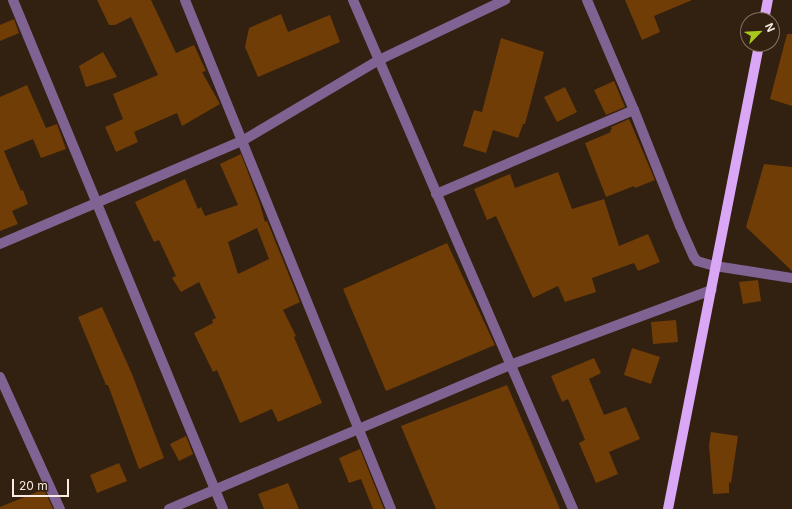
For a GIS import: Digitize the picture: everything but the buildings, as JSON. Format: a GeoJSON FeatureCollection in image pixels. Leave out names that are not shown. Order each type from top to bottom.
{"type":"FeatureCollection","features":[{"type":"Feature","properties":{"kind":"main road"},"geometry":{"type":"LineString","coordinates":[[766,12],[768,0]]}},
{"type":"Feature","properties":{"kind":"main road"},"geometry":{"type":"LineString","coordinates":[[668,509],[757,52]]}},
{"type":"Feature","properties":{"kind":"street"},"geometry":{"type":"LineString","coordinates":[[13,0],[224,509]]}},
{"type":"Feature","properties":{"kind":"street"},"geometry":{"type":"LineString","coordinates":[[185,0],[392,509]]}},
{"type":"Feature","properties":{"kind":"street"},"geometry":{"type":"LineString","coordinates":[[353,0],[573,509]]}},
{"type":"Feature","properties":{"kind":"street"},"geometry":{"type":"LineString","coordinates":[[0,244],[242,141],[379,60],[505,0]]}},
{"type":"Feature","properties":{"kind":"street"},"geometry":{"type":"LineString","coordinates":[[587,0],[634,110],[691,252],[697,260],[715,266],[792,278]]}},
{"type":"Feature","properties":{"kind":"street"},"geometry":{"type":"LineString","coordinates":[[436,194],[634,110]]}},
{"type":"Feature","properties":{"kind":"street"},"geometry":{"type":"LineString","coordinates":[[169,509],[510,365],[712,290]]}},
{"type":"Feature","properties":{"kind":"street"},"geometry":{"type":"LineString","coordinates":[[0,378],[60,509]]}}]}
